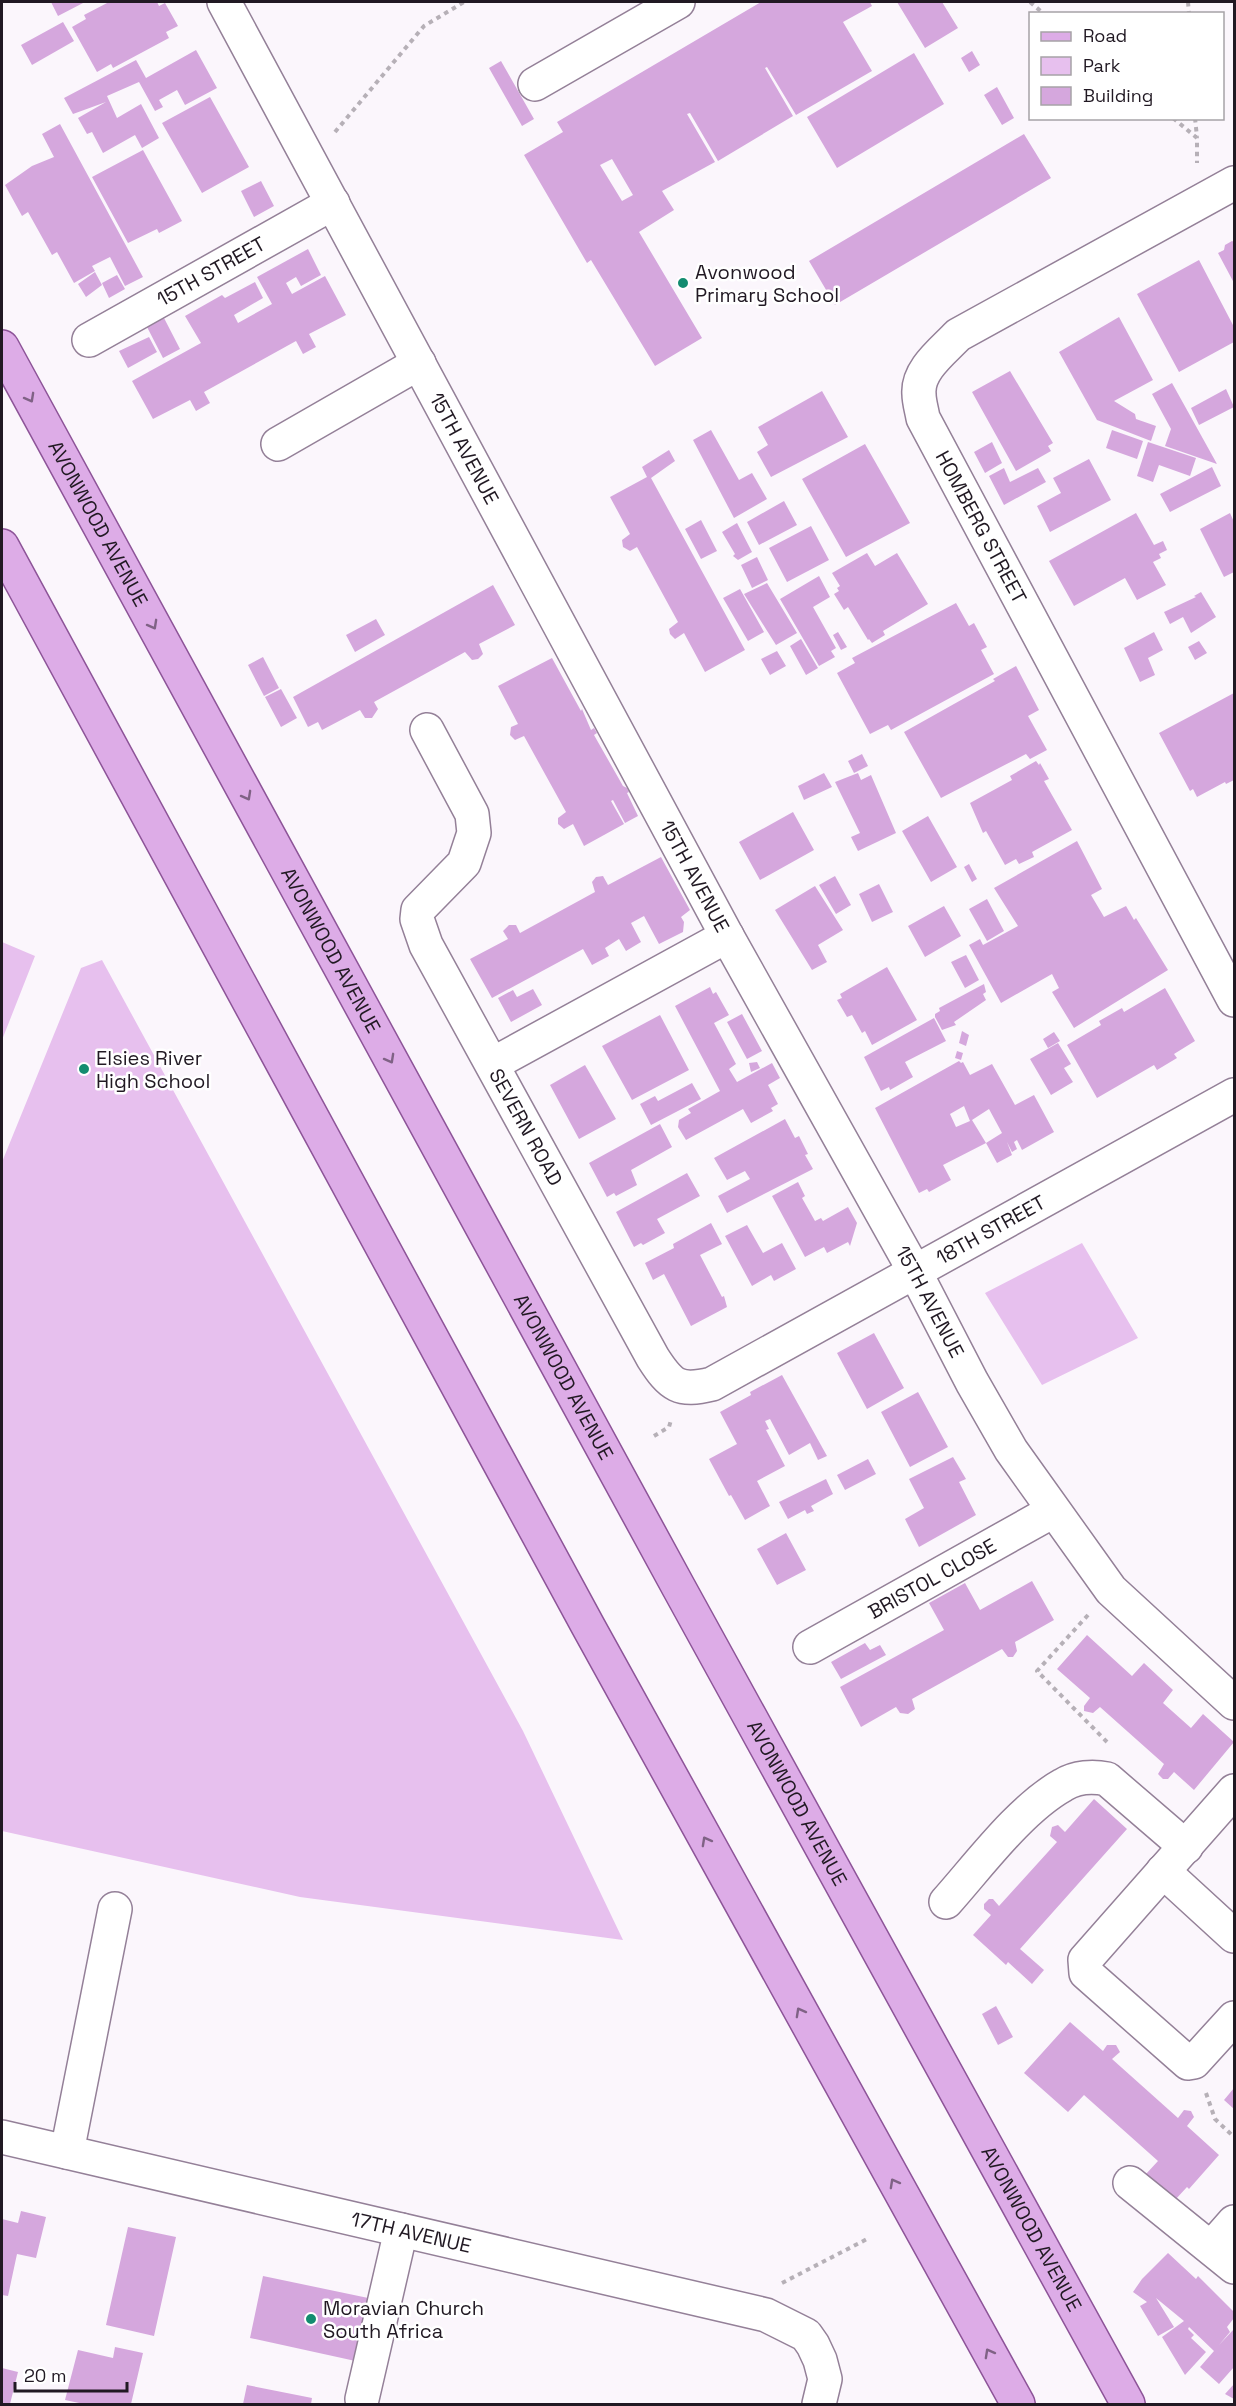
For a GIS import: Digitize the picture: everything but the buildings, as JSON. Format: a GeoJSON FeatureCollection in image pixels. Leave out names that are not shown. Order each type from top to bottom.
{"type":"FeatureCollection","features":[{"type":"Feature","properties":{"kind":"main road","name":"AVONWOOD AVENUE"},"geometry":{"type":"LineString","coordinates":[[2,347],[679,1588],[1128,2404]]}},
{"type":"Feature","properties":{"kind":"main road"},"geometry":{"type":"LineString","coordinates":[[2,546],[588,1626],[1018,2404]]}},
{"type":"Feature","properties":{"kind":"street","name":"15TH AVENUE"},"geometry":{"type":"LineString","coordinates":[[224,2],[727,936],[915,1272],[972,1382],[1011,1450],[1111,1590],[1234,1703]]}},
{"type":"Feature","properties":{"kind":"street"},"geometry":{"type":"LineString","coordinates":[[535,84],[678,2]]}},
{"type":"Feature","properties":{"kind":"street","name":"HOMBERG STREET"},"geometry":{"type":"LineString","coordinates":[[1224,188],[958,335],[927,369],[921,379],[918,393],[923,418],[1234,1000]]}},
{"type":"Feature","properties":{"kind":"street","name":"15TH STREET"},"geometry":{"type":"LineString","coordinates":[[89,340],[333,203]]}},
{"type":"Feature","properties":{"kind":"street"},"geometry":{"type":"LineString","coordinates":[[278,444],[419,363]]}},
{"type":"Feature","properties":{"kind":"street"},"geometry":{"type":"LineString","coordinates":[[427,730],[472,814],[474,833],[464,863],[418,910],[417,919],[426,945],[493,1064]]}},
{"type":"Feature","properties":{"kind":"street","name":"SEVERN ROAD"},"geometry":{"type":"LineString","coordinates":[[679,1388],[665,1377],[653,1358],[493,1064],[727,936]]}},
{"type":"Feature","properties":{"kind":"street","name":"18TH STREET"},"geometry":{"type":"LineString","coordinates":[[679,1388],[695,1388],[712,1384],[1234,1095]]}},
{"type":"Feature","properties":{"kind":"street","name":"BRISTOL CLOSE"},"geometry":{"type":"LineString","coordinates":[[810,1647],[1053,1511]]}},
{"type":"Feature","properties":{"kind":"street"},"geometry":{"type":"LineString","coordinates":[[946,1902],[1028,1812],[1042,1800],[1064,1784],[1094,1776],[1107,1779],[1186,1847]]}},
{"type":"Feature","properties":{"kind":"street"},"geometry":{"type":"LineString","coordinates":[[1234,1791],[1085,1960],[1084,1965],[1086,1973],[1186,2062],[1194,2062],[1234,2018]]}},
{"type":"Feature","properties":{"kind":"street"},"geometry":{"type":"LineString","coordinates":[[1163,1871],[1234,1936]]}},
{"type":"Feature","properties":{"kind":"street"},"geometry":{"type":"LineString","coordinates":[[67,2152],[115,1910]]}},
{"type":"Feature","properties":{"kind":"street","name":"17TH AVENUE"},"geometry":{"type":"LineString","coordinates":[[2,2137],[766,2315],[806,2335],[813,2345],[825,2379],[819,2404]]}},
{"type":"Feature","properties":{"kind":"street"},"geometry":{"type":"LineString","coordinates":[[1130,2183],[1223,2257],[1234,2222]]}},
{"type":"Feature","properties":{"kind":"street"},"geometry":{"type":"LineString","coordinates":[[362,2399],[402,2230]]}},
{"type":"Feature","properties":{"kind":"path"},"geometry":{"type":"LineString","coordinates":[[310,161],[424,26],[464,2]]}},
{"type":"Feature","properties":{"kind":"path"},"geometry":{"type":"LineString","coordinates":[[1030,2],[1042,12]]}},
{"type":"Feature","properties":{"kind":"path"},"geometry":{"type":"LineString","coordinates":[[1175,120],[1197,138]]}},
{"type":"Feature","properties":{"kind":"path"},"geometry":{"type":"LineString","coordinates":[[1196,120],[1196,163],[1224,188]]}},
{"type":"Feature","properties":{"kind":"path"},"geometry":{"type":"LineString","coordinates":[[1107,1779],[1124,1760],[1037,1671],[1111,1590]]}},
{"type":"Feature","properties":{"kind":"path"},"geometry":{"type":"LineString","coordinates":[[1194,2062],[1215,2119],[1234,2137]]}},
{"type":"Feature","properties":{"kind":"path"},"geometry":{"type":"LineString","coordinates":[[778,2286],[869,2238]]}},
{"type":"Feature","properties":{"kind":"green space"},"geometry":{"type":"Polygon","coordinates":[[[2,942],[35,956],[2,1040],[2,942]]]}},
{"type":"Feature","properties":{"kind":"green space","name":"Elsies River High School"},"geometry":{"type":"Polygon","coordinates":[[[102,960],[523,1731],[623,1940],[300,1897],[2,1831],[2,1162],[81,968],[102,960]]]}},
{"type":"Feature","properties":{"kind":"green space"},"geometry":{"type":"Polygon","coordinates":[[[1082,1243],[1138,1338],[1042,1385],[985,1293],[1082,1243]]]}},
{"type":"Feature","properties":{"kind":"place","name":"Avonwood Primary School"},"geometry":{"type":"Point","coordinates":[683,283]}},
{"type":"Feature","properties":{"kind":"place","name":"Elsies River High School"},"geometry":{"type":"Point","coordinates":[84,1069]}},
{"type":"Feature","properties":{"kind":"place","name":"Moravian Church South Africa"},"geometry":{"type":"Point","coordinates":[311,2319]}}]}
